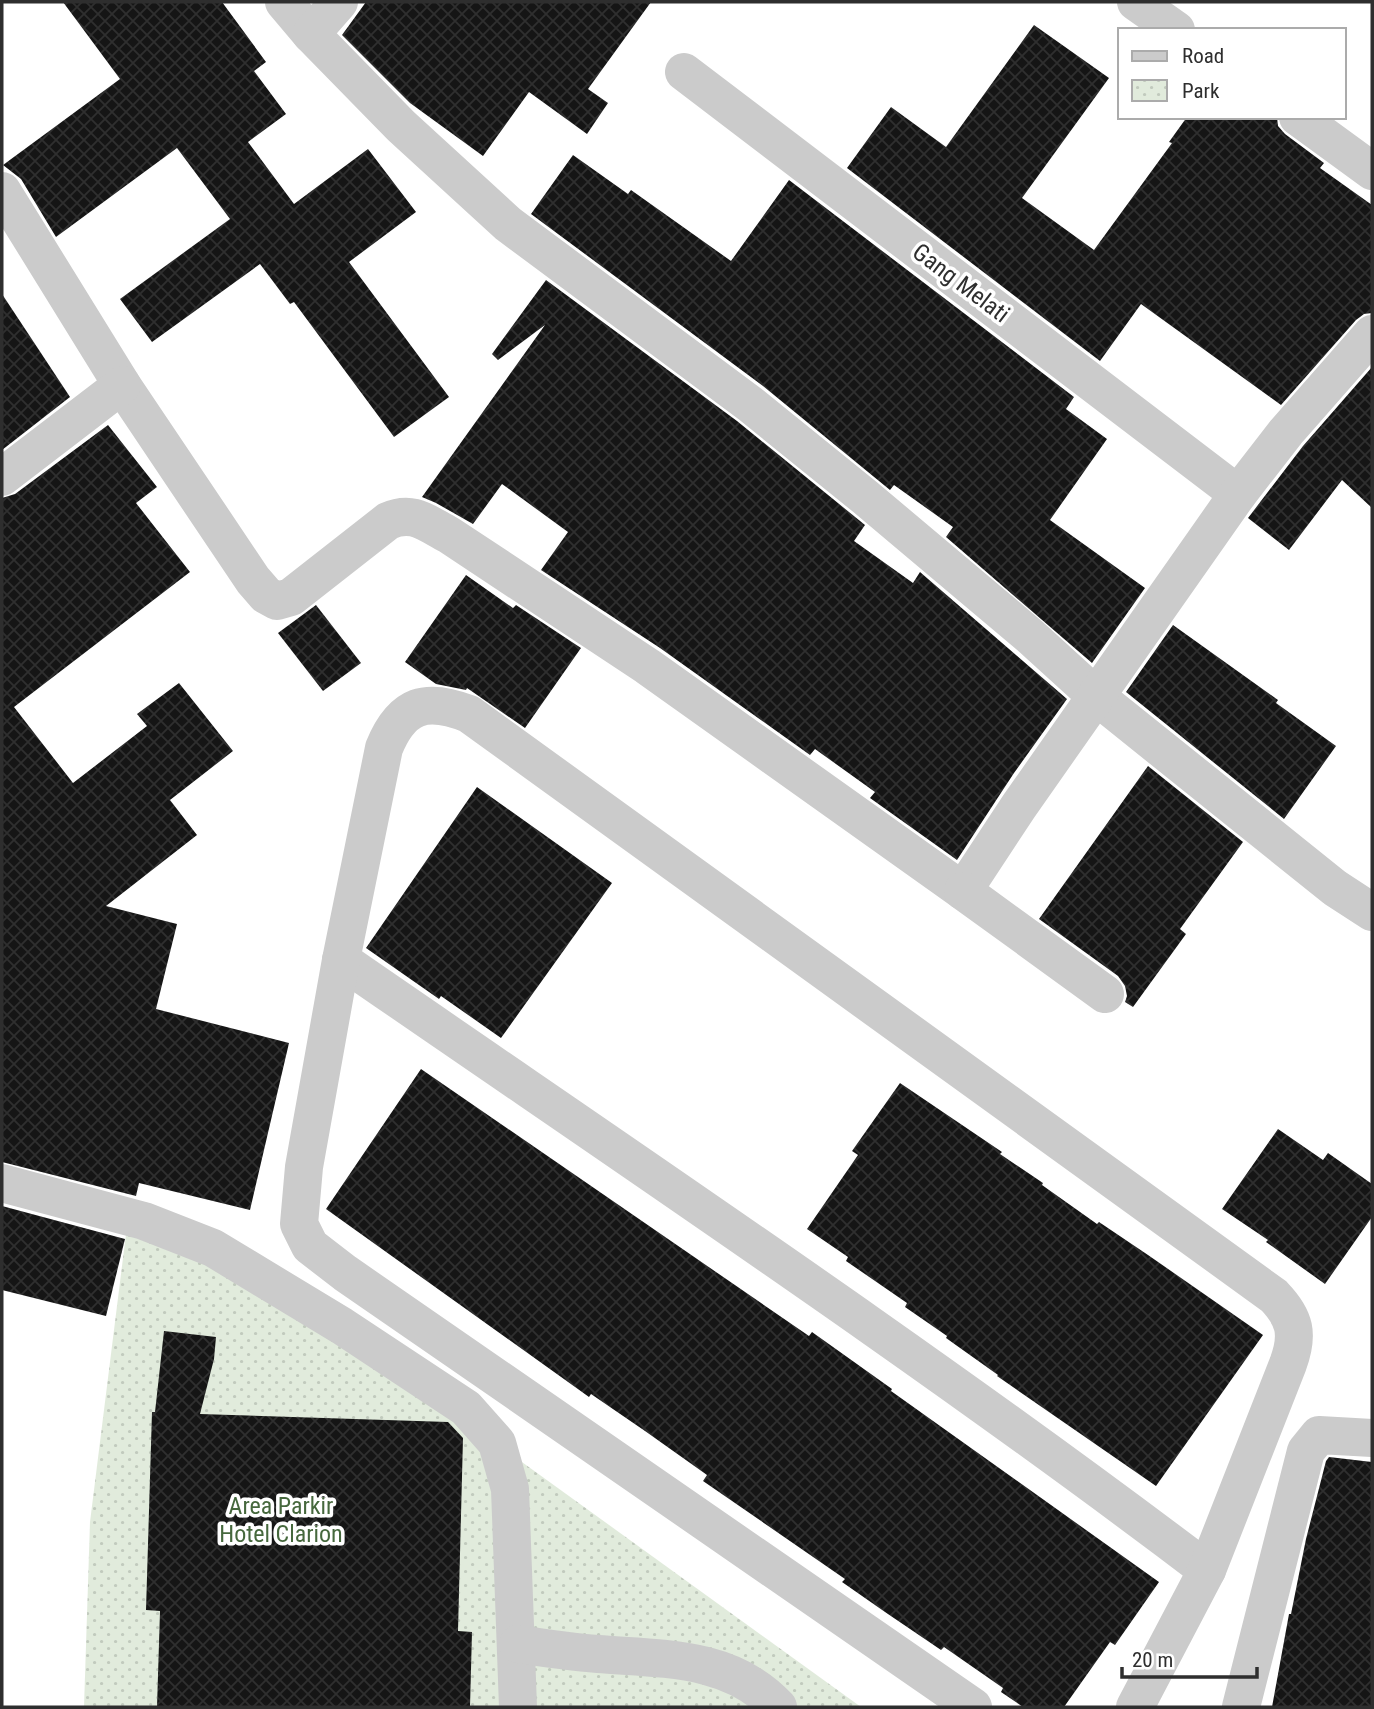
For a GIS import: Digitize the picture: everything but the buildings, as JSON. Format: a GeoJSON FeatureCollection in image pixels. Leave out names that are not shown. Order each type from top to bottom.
{"type":"FeatureCollection","features":[{"type":"Feature","properties":{"kind":"street"},"geometry":{"type":"LineString","coordinates":[[284,2],[311,34],[401,127],[509,224],[750,404],[1030,636],[1097,697],[1335,888],[1372,912]]}},
{"type":"Feature","properties":{"kind":"street"},"geometry":{"type":"LineString","coordinates":[[311,34],[339,2]]}},
{"type":"Feature","properties":{"kind":"street"},"geometry":{"type":"LineString","coordinates":[[1136,2],[1174,28]]}},
{"type":"Feature","properties":{"kind":"street","name":"Gang Melati"},"geometry":{"type":"LineString","coordinates":[[684,72],[1238,494]]}},
{"type":"Feature","properties":{"kind":"street"},"geometry":{"type":"LineString","coordinates":[[1301,119],[1372,171]]}},
{"type":"Feature","properties":{"kind":"street"},"geometry":{"type":"LineString","coordinates":[[2,191],[121,385],[253,580],[272,599],[282,601],[291,597],[388,521],[403,514],[415,518],[449,535],[647,666],[1105,994]]}},
{"type":"Feature","properties":{"kind":"street"},"geometry":{"type":"LineString","coordinates":[[963,891],[1238,494],[1286,432],[1372,334]]}},
{"type":"Feature","properties":{"kind":"street"},"geometry":{"type":"LineString","coordinates":[[2,477],[121,385]]}},
{"type":"Feature","properties":{"kind":"street"},"geometry":{"type":"LineString","coordinates":[[973,1707],[345,1273],[310,1246],[299,1224],[304,1167],[341,960],[384,748],[391,731],[422,705],[432,703],[448,706],[469,714],[1274,1296],[1288,1311],[1293,1326],[1294,1346],[1207,1570],[1135,1707]]}},
{"type":"Feature","properties":{"kind":"street"},"geometry":{"type":"LineString","coordinates":[[341,960],[952,1382],[1089,1480],[1207,1570]]}},
{"type":"Feature","properties":{"kind":"street"},"geometry":{"type":"LineString","coordinates":[[2,1183],[144,1221],[213,1248],[342,1326],[466,1409],[497,1443],[510,1489],[518,1707]]}},
{"type":"Feature","properties":{"kind":"street"},"geometry":{"type":"LineString","coordinates":[[1241,1707],[1306,1451],[1319,1435],[1372,1438]]}},
{"type":"Feature","properties":{"kind":"street"},"geometry":{"type":"LineString","coordinates":[[517,1644],[682,1661],[714,1668],[735,1675],[763,1692],[778,1707]]}},
{"type":"Feature","properties":{"kind":"green space","name":"Area Parkir Hotel Clarion"},"geometry":{"type":"Polygon","coordinates":[[[126,1234],[234,1254],[861,1707],[84,1707],[90,1522],[126,1234]]]}}]}
